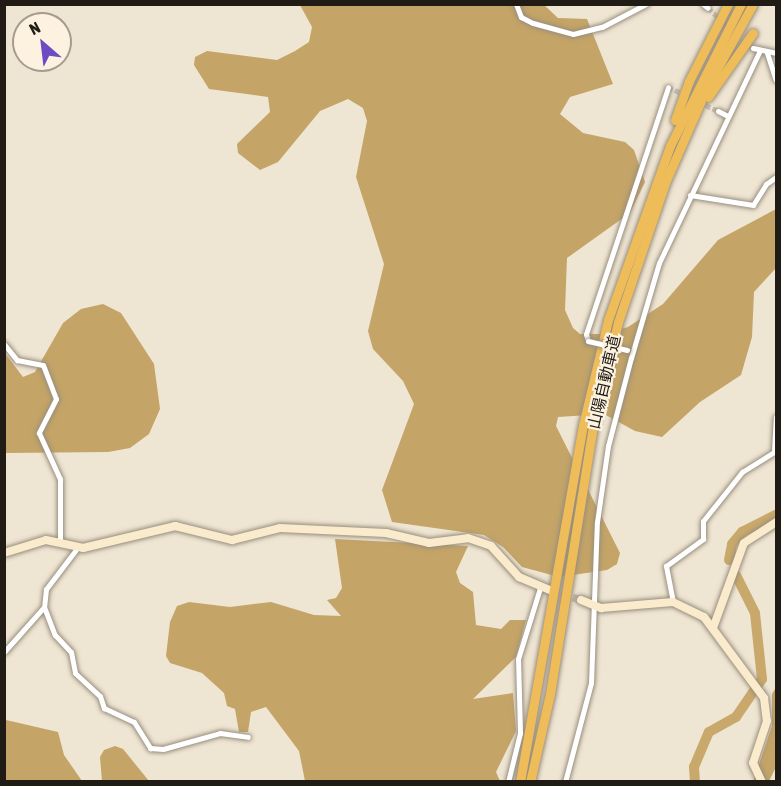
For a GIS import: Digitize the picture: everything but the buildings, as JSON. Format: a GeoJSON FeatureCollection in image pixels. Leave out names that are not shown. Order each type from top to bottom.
{"type":"FeatureCollection","features":[{"type":"Feature","properties":{"kind":"highway"},"geometry":{"type":"LineString","coordinates":[[643,213],[688,81],[728,4]]}},
{"type":"Feature","properties":{"kind":"highway","name":"山陽自動車道"},"geometry":{"type":"LineString","coordinates":[[520,782],[583,425],[608,320],[643,213],[689,103],[741,4]]}},
{"type":"Feature","properties":{"kind":"highway","name":"山陽自動車道"},"geometry":{"type":"LineString","coordinates":[[530,782],[605,375],[643,241],[674,161],[753,4]]}},
{"type":"Feature","properties":{"kind":"highway"},"geometry":{"type":"LineString","coordinates":[[674,161],[708,96],[753,33]]}},
{"type":"Feature","properties":{"kind":"street"},"geometry":{"type":"LineString","coordinates":[[516,4],[527,20],[573,34],[602,27],[646,4]]}},
{"type":"Feature","properties":{"kind":"street"},"geometry":{"type":"LineString","coordinates":[[565,782],[591,683],[601,490],[630,351],[659,263],[728,116],[756,50],[777,53]]}},
{"type":"Feature","properties":{"kind":"street"},"geometry":{"type":"LineString","coordinates":[[767,53],[777,80]]}},
{"type":"Feature","properties":{"kind":"street"},"geometry":{"type":"LineString","coordinates":[[630,351],[588,341],[586,334],[668,87]]}},
{"type":"Feature","properties":{"kind":"street"},"geometry":{"type":"LineString","coordinates":[[718,111],[728,116]]}},
{"type":"Feature","properties":{"kind":"street"},"geometry":{"type":"LineString","coordinates":[[690,195],[753,205],[766,184],[777,177]]}},
{"type":"Feature","properties":{"kind":"street"},"geometry":{"type":"LineString","coordinates":[[4,344],[17,360],[43,365],[56,399],[39,433],[60,479],[60,541]]}},
{"type":"Feature","properties":{"kind":"street"},"geometry":{"type":"LineString","coordinates":[[673,602],[666,566],[703,539],[707,533],[703,521],[742,472],[774,452],[777,417]]}},
{"type":"Feature","properties":{"kind":"street"},"geometry":{"type":"LineString","coordinates":[[713,628],[723,608],[737,554],[749,536],[777,522]]}},
{"type":"Feature","properties":{"kind":"street"},"geometry":{"type":"LineString","coordinates":[[4,553],[38,540],[60,541],[78,548],[175,526],[232,540],[280,528],[386,533],[429,543],[468,537],[491,546],[519,577],[544,589],[518,659],[520,733],[507,782]]}},
{"type":"Feature","properties":{"kind":"street"},"geometry":{"type":"LineString","coordinates":[[78,548],[46,589],[44,607],[55,635],[71,652],[80,681],[100,696],[107,711],[134,722],[150,748],[163,749],[220,733],[248,737]]}},
{"type":"Feature","properties":{"kind":"street"},"geometry":{"type":"LineString","coordinates":[[581,600],[594,607],[673,602],[699,612],[761,690],[767,720],[753,763],[762,782]]}},
{"type":"Feature","properties":{"kind":"street"},"geometry":{"type":"LineString","coordinates":[[4,652],[44,607]]}},
{"type":"Feature","properties":{"kind":"shaded area"},"geometry":{"type":"Polygon","coordinates":[[[543,4],[558,18],[587,19],[613,84],[570,97],[560,114],[583,133],[625,142],[634,150],[645,182],[630,213],[567,258],[565,310],[573,328],[580,334],[603,334],[628,327],[663,304],[718,240],[776,209],[776,268],[754,292],[752,337],[741,375],[700,402],[662,437],[635,431],[604,414],[558,417],[556,426],[620,553],[617,564],[607,570],[559,577],[522,567],[503,547],[484,535],[392,522],[382,490],[414,404],[403,381],[373,349],[368,331],[384,264],[356,177],[367,121],[363,108],[348,99],[320,111],[278,162],[260,170],[238,153],[237,144],[270,112],[268,97],[209,89],[194,65],[195,57],[207,51],[277,60],[295,51],[309,42],[312,27],[300,5],[543,4]]]}},
{"type":"Feature","properties":{"kind":"shaded area"},"geometry":{"type":"Polygon","coordinates":[[[103,304],[121,313],[154,364],[160,409],[149,434],[130,448],[108,452],[5,453],[4,352],[23,377],[35,372],[63,323],[81,309],[103,304]]]}},
{"type":"Feature","properties":{"kind":"shaded area"},"geometry":{"type":"Polygon","coordinates":[[[335,539],[468,546],[456,572],[460,583],[473,592],[476,625],[501,629],[510,620],[526,620],[516,657],[473,699],[513,693],[516,731],[496,772],[500,781],[305,781],[299,751],[266,707],[251,712],[248,732],[239,732],[235,709],[227,706],[224,693],[202,673],[170,663],[166,656],[170,622],[177,606],[189,602],[230,607],[271,602],[314,615],[341,616],[327,600],[336,598],[342,588],[335,539]]]}},
{"type":"Feature","properties":{"kind":"shaded area"},"geometry":{"type":"Polygon","coordinates":[[[776,687],[776,767],[769,781],[753,782],[772,726],[772,694],[776,687]]]}},
{"type":"Feature","properties":{"kind":"shaded area"},"geometry":{"type":"Polygon","coordinates":[[[6,720],[58,732],[64,755],[82,781],[5,781],[6,720]]]}},
{"type":"Feature","properties":{"kind":"shaded area"},"geometry":{"type":"Polygon","coordinates":[[[115,746],[123,749],[149,781],[102,781],[100,757],[104,750],[115,746]]]}},
{"type":"Feature","properties":{"kind":"waterway"},"geometry":{"type":"LineString","coordinates":[[729,560],[732,544],[742,532],[776,515]]}},
{"type":"Feature","properties":{"kind":"waterway"},"geometry":{"type":"LineString","coordinates":[[695,782],[694,767],[709,732],[736,717],[762,679],[755,613],[736,575]]}},
{"type":"Feature","properties":{"kind":"tunnel"},"geometry":{"type":"LineString","coordinates":[[708,8],[729,27]]}},
{"type":"Feature","properties":{"kind":"tunnel"},"geometry":{"type":"LineString","coordinates":[[668,87],[686,95]]}},
{"type":"Feature","properties":{"kind":"tunnel"},"geometry":{"type":"LineString","coordinates":[[699,102],[718,111]]}},
{"type":"Feature","properties":{"kind":"tunnel"},"geometry":{"type":"LineString","coordinates":[[550,590],[581,600]]}}]}
